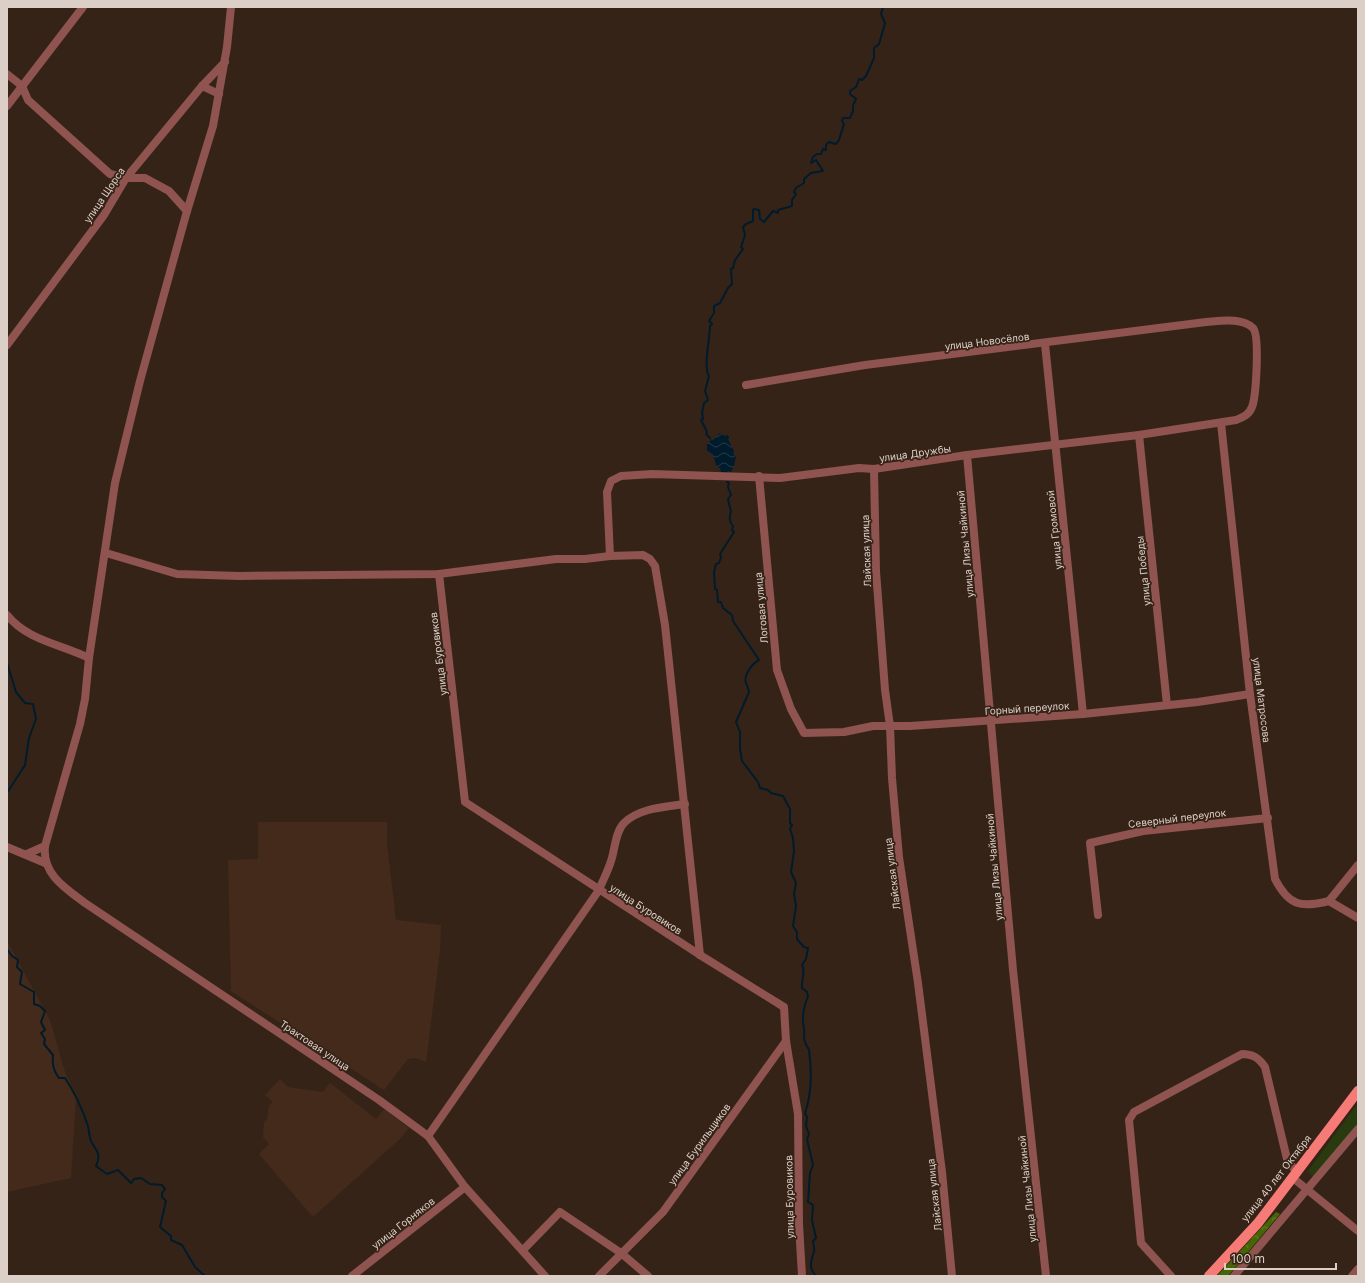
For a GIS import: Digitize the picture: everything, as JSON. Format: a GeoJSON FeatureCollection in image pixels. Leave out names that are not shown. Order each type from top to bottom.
{"type":"FeatureCollection","features":[{"type":"Feature","properties":{"kind":"main road","name":"улица 40 лет Октября"},"geometry":{"type":"LineString","coordinates":[[1209,1276],[1258,1224],[1358,1091]]}},
{"type":"Feature","properties":{"kind":"street"},"geometry":{"type":"LineString","coordinates":[[7,106],[83,7]]}},
{"type":"Feature","properties":{"kind":"street"},"geometry":{"type":"LineString","coordinates":[[7,847],[27,854],[45,863],[45,846],[80,724],[85,699],[88,658],[106,553],[115,483],[140,381],[187,211],[213,126],[225,62],[231,7]]}},
{"type":"Feature","properties":{"kind":"street","name":"улица Щорса"},"geometry":{"type":"LineString","coordinates":[[7,345],[104,215],[126,178],[202,86],[225,62]]}},
{"type":"Feature","properties":{"kind":"street"},"geometry":{"type":"LineString","coordinates":[[7,74],[22,86],[28,100],[110,174],[126,178],[145,178],[169,191],[187,211]]}},
{"type":"Feature","properties":{"kind":"street"},"geometry":{"type":"LineString","coordinates":[[202,86],[219,94]]}},
{"type":"Feature","properties":{"kind":"street","name":"улица Новосёлов"},"geometry":{"type":"LineString","coordinates":[[746,385],[865,365],[1045,344],[1206,322],[1245,322],[1254,329],[1257,341],[1258,358],[1252,407],[1247,415],[1236,420],[1221,423]]}},
{"type":"Feature","properties":{"kind":"street","name":"улица Громовой"},"geometry":{"type":"LineString","coordinates":[[1045,344],[1083,714]]}},
{"type":"Feature","properties":{"kind":"street","name":"улица Дружбы"},"geometry":{"type":"LineString","coordinates":[[610,556],[607,492],[611,481],[621,476],[652,474],[759,476],[780,478],[859,468],[874,469],[967,455],[1055,446],[1221,423]]}},
{"type":"Feature","properties":{"kind":"street","name":"улица Матросова"},"geometry":{"type":"LineString","coordinates":[[1221,423],[1250,694],[1268,818],[1275,879],[1280,889],[1288,899],[1302,905],[1329,900]]}},
{"type":"Feature","properties":{"kind":"street","name":"улица Победы"},"geometry":{"type":"LineString","coordinates":[[1139,435],[1167,705]]}},
{"type":"Feature","properties":{"kind":"street","name":"улица Лизы Чайкиной"},"geometry":{"type":"LineString","coordinates":[[967,455],[1013,970],[1046,1276]]}},
{"type":"Feature","properties":{"kind":"street","name":"Лайская улица"},"geometry":{"type":"LineString","coordinates":[[874,469],[876,570],[885,690],[890,726],[892,778],[899,857],[918,983],[942,1172],[952,1276]]}},
{"type":"Feature","properties":{"kind":"street","name":"Логовая улица"},"geometry":{"type":"LineString","coordinates":[[759,476],[777,670],[791,709],[804,733]]}},
{"type":"Feature","properties":{"kind":"street"},"geometry":{"type":"LineString","coordinates":[[106,553],[177,574],[239,576],[439,574],[556,559],[585,559],[643,554],[650,559],[655,566],[665,625],[700,955]]}},
{"type":"Feature","properties":{"kind":"street","name":"улица Буровиков"},"geometry":{"type":"LineString","coordinates":[[439,574],[466,802],[599,890],[784,1007],[786,1041],[798,1114],[799,1224],[802,1276]]}},
{"type":"Feature","properties":{"kind":"street"},"geometry":{"type":"LineString","coordinates":[[7,615],[20,629],[28,634],[70,649],[88,658]]}},
{"type":"Feature","properties":{"kind":"street","name":"Горный переулок"},"geometry":{"type":"LineString","coordinates":[[804,733],[844,732],[873,726],[990,721],[1083,714],[1198,702],[1250,694]]}},
{"type":"Feature","properties":{"kind":"street"},"geometry":{"type":"LineString","coordinates":[[428,1136],[599,890],[623,824],[635,815],[649,810],[685,804]]}},
{"type":"Feature","properties":{"kind":"street","name":"Северный переулок"},"geometry":{"type":"LineString","coordinates":[[1098,914],[1090,843],[1143,831],[1268,818]]}},
{"type":"Feature","properties":{"kind":"street"},"geometry":{"type":"LineString","coordinates":[[27,854],[45,846]]}},
{"type":"Feature","properties":{"kind":"street","name":"Трактовая улица"},"geometry":{"type":"LineString","coordinates":[[45,863],[57,881],[85,903],[379,1100],[428,1136],[466,1187],[545,1276]]}},
{"type":"Feature","properties":{"kind":"street"},"geometry":{"type":"LineString","coordinates":[[1358,865],[1329,900],[1358,918]]}},
{"type":"Feature","properties":{"kind":"street","name":"улица Бурильщиков"},"geometry":{"type":"LineString","coordinates":[[599,1276],[663,1212],[786,1041]]}},
{"type":"Feature","properties":{"kind":"street"},"geometry":{"type":"LineString","coordinates":[[1171,1276],[1141,1243],[1129,1120],[1134,1112],[1147,1104],[1242,1054],[1250,1054],[1258,1058],[1265,1067],[1286,1159],[1295,1176],[1307,1190],[1358,1231]]}},
{"type":"Feature","properties":{"kind":"street"},"geometry":{"type":"LineString","coordinates":[[1234,1276],[1358,1129]]}},
{"type":"Feature","properties":{"kind":"street","name":"улица Горняков"},"geometry":{"type":"LineString","coordinates":[[352,1276],[466,1187]]}},
{"type":"Feature","properties":{"kind":"street"},"geometry":{"type":"LineString","coordinates":[[523,1250],[560,1212],[621,1253],[648,1276]]}},
{"type":"Feature","properties":{"kind":"street"},"geometry":{"type":"LineString","coordinates":[[1352,1276],[1358,1269]]}},
{"type":"Feature","properties":{"kind":"shaded area"},"geometry":{"type":"Polygon","coordinates":[[[258,822],[387,822],[387,844],[396,920],[441,925],[440,950],[426,1062],[415,1058],[408,1059],[384,1090],[231,991],[228,860],[258,859],[258,822]]]}},
{"type":"Feature","properties":{"kind":"shaded area"},"geometry":{"type":"Polygon","coordinates":[[[7,941],[50,1020],[65,1072],[76,1097],[71,1178],[7,1192],[7,941]]]}},
{"type":"Feature","properties":{"kind":"shaded area"},"geometry":{"type":"Polygon","coordinates":[[[280,1079],[288,1087],[323,1092],[330,1083],[376,1119],[384,1109],[409,1128],[401,1138],[313,1217],[259,1154],[269,1144],[263,1137],[264,1122],[267,1119],[269,1106],[273,1102],[265,1095],[280,1079]]]}},
{"type":"Feature","properties":{"kind":"green space"},"geometry":{"type":"Polygon","coordinates":[[[1358,1103],[1358,1124],[1313,1177],[1308,1171],[1358,1103]]]}},
{"type":"Feature","properties":{"kind":"green space"},"geometry":{"type":"Polygon","coordinates":[[[1276,1212],[1280,1214],[1228,1276],[1217,1276],[1276,1212]]]}},
{"type":"Feature","properties":{"kind":"water"},"geometry":{"type":"Polygon","coordinates":[[[720,433],[724,436],[728,435],[730,437],[728,439],[734,451],[733,454],[736,456],[731,472],[728,471],[727,473],[721,472],[720,468],[717,467],[712,453],[710,455],[710,452],[707,451],[707,443],[710,442],[710,438],[712,441],[720,433]]]}},
{"type":"Feature","properties":{"kind":"waterway"},"geometry":{"type":"LineString","coordinates":[[710,438],[706,434],[707,432],[701,420],[703,419],[702,413],[704,403],[708,400],[705,391],[709,376],[707,372],[707,360],[710,326],[712,324],[709,321],[714,313],[714,306],[720,303],[728,288],[732,284],[731,269],[733,268],[735,260],[743,249],[741,247],[745,235],[743,227],[753,221],[754,209],[759,210],[760,219],[764,222],[773,211],[778,213],[778,210],[792,206],[792,200],[796,194],[794,192],[796,188],[804,183],[804,179],[811,173],[823,171],[816,160],[811,163],[813,157],[817,154],[821,154],[823,149],[826,150],[826,145],[829,142],[836,144],[839,140],[844,124],[842,121],[843,118],[850,118],[856,99],[850,94],[850,91],[856,87],[859,79],[862,80],[866,76],[874,58],[874,48],[879,44],[885,23],[881,14],[883,7]]}},
{"type":"Feature","properties":{"kind":"waterway"},"geometry":{"type":"LineString","coordinates":[[727,482],[729,483],[728,487],[731,495],[728,499],[731,512],[730,519],[733,526],[732,530],[734,532],[720,554],[721,558],[719,563],[716,564],[714,572],[715,589],[717,590],[718,602],[721,602],[723,608],[732,615],[733,621],[759,660],[751,666],[747,673],[745,680],[749,692],[736,722],[740,732],[742,761],[758,782],[760,788],[783,796],[790,809],[790,823],[792,825],[790,829],[793,838],[794,851],[791,872],[796,883],[794,894],[796,906],[793,926],[797,932],[797,939],[804,947],[808,948],[806,959],[802,965],[804,970],[802,988],[807,992],[808,996],[803,1016],[804,1040],[809,1050],[811,1066],[809,1098],[805,1113],[807,1117],[806,1126],[809,1134],[807,1139],[813,1165],[810,1173],[808,1202],[813,1205],[812,1220],[816,1238],[813,1241],[814,1250],[811,1267],[816,1276]]}},
{"type":"Feature","properties":{"kind":"waterway"},"geometry":{"type":"LineString","coordinates":[[7,663],[16,692],[25,703],[33,704],[36,719],[29,738],[25,765],[7,793]]}},
{"type":"Feature","properties":{"kind":"waterway"},"geometry":{"type":"LineString","coordinates":[[7,949],[12,956],[18,960],[17,967],[22,972],[20,984],[34,992],[34,1004],[40,1006],[45,1011],[41,1022],[45,1030],[41,1033],[45,1039],[44,1044],[53,1055],[54,1067],[57,1076],[59,1078],[65,1078],[81,1107],[88,1126],[91,1141],[98,1155],[98,1162],[96,1166],[107,1174],[118,1170],[131,1183],[134,1179],[141,1178],[150,1184],[162,1185],[165,1189],[162,1193],[162,1197],[166,1201],[160,1227],[171,1236],[171,1240],[182,1245],[195,1267],[205,1276]]}}]}
